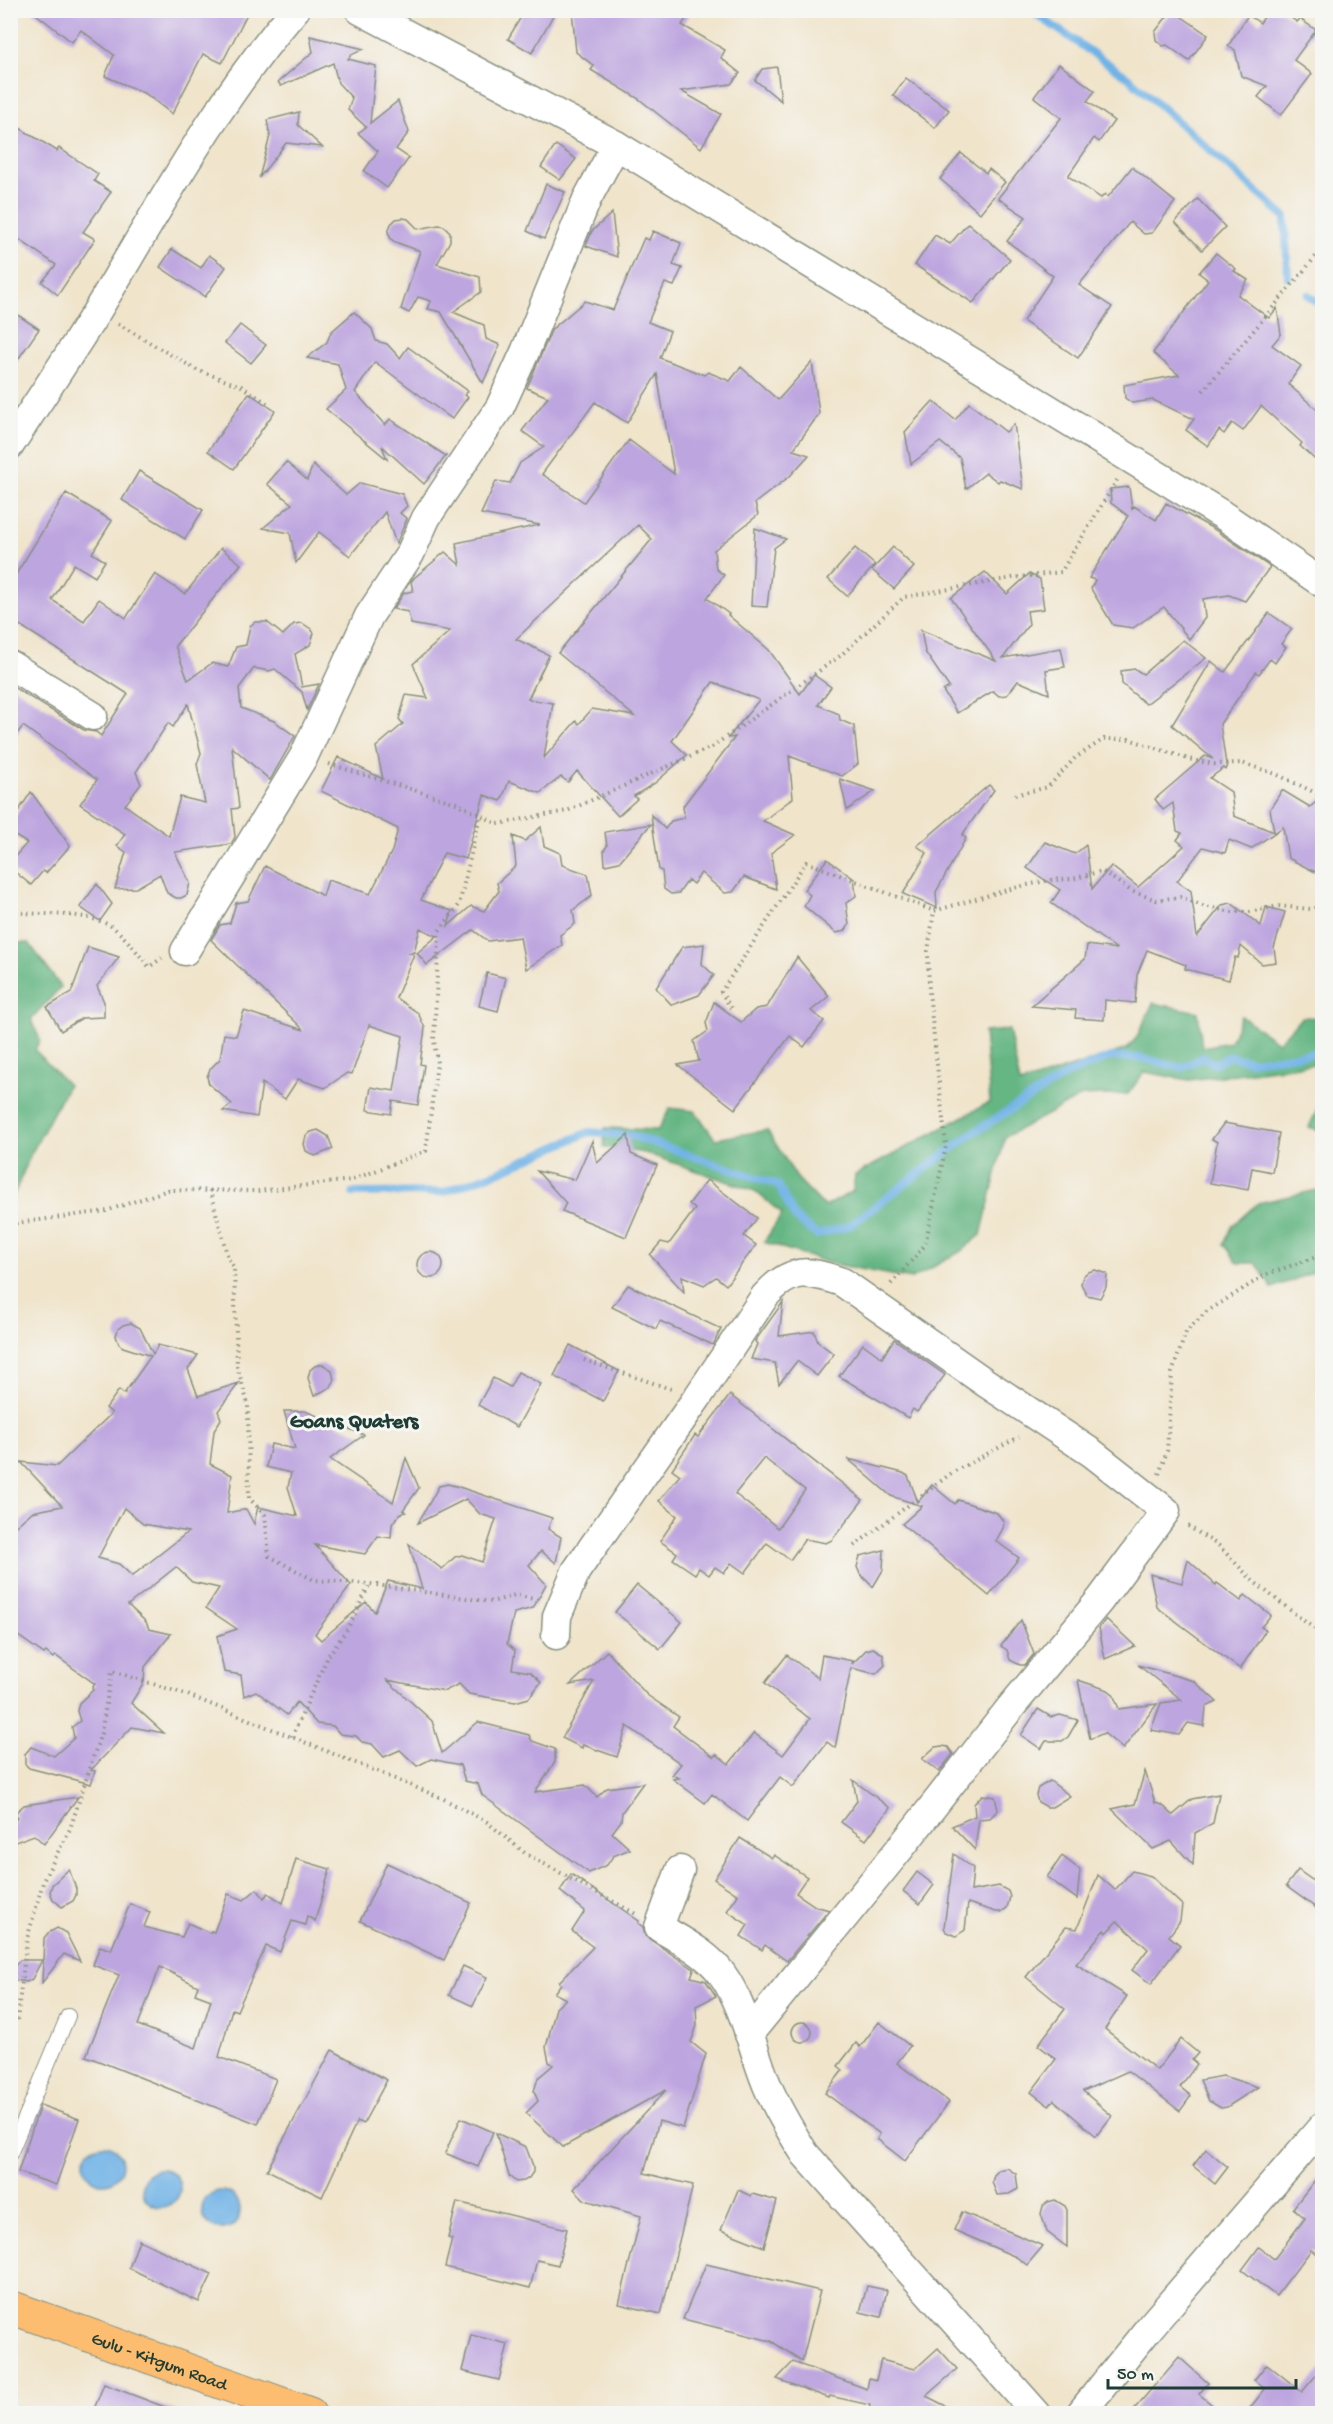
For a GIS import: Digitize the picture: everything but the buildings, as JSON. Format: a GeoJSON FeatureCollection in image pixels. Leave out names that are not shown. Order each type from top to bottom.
{"type":"FeatureCollection","features":[{"type":"Feature","properties":{"kind":"main road","name":"Gulu - Kitgum Road"},"geometry":{"type":"LineString","coordinates":[[10,2307],[310,2414]]}},
{"type":"Feature","properties":{"kind":"street"},"geometry":{"type":"LineString","coordinates":[[10,445],[96,312],[158,206],[232,92],[252,62],[295,10]]}},
{"type":"Feature","properties":{"kind":"street"},"geometry":{"type":"LineString","coordinates":[[360,10],[616,145],[1221,514],[1323,583]]}},
{"type":"Feature","properties":{"kind":"street"},"geometry":{"type":"LineString","coordinates":[[174,954],[304,756],[369,616],[410,554],[426,518],[500,407],[525,352],[587,199],[616,145]]}},
{"type":"Feature","properties":{"kind":"street"},"geometry":{"type":"LineString","coordinates":[[10,665],[93,716]]}},
{"type":"Feature","properties":{"kind":"street"},"geometry":{"type":"LineString","coordinates":[[556,1635],[557,1616],[576,1571],[765,1296],[778,1282],[795,1274],[820,1274],[843,1282],[986,1383],[1092,1453],[1158,1504],[1101,1600],[1011,1707],[902,1846],[748,2034]]}},
{"type":"Feature","properties":{"kind":"street"},"geometry":{"type":"LineString","coordinates":[[680,1870],[659,1927],[696,1950],[722,1973],[737,2003],[767,2085],[786,2125],[805,2154],[1037,2414]]}},
{"type":"Feature","properties":{"kind":"street"},"geometry":{"type":"LineString","coordinates":[[1080,2414],[1150,2327],[1323,2127]]}},
{"type":"Feature","properties":{"kind":"lane"},"geometry":{"type":"LineString","coordinates":[[10,2154],[68,2016]]}},
{"type":"Feature","properties":{"kind":"path"},"geometry":{"type":"LineString","coordinates":[[1203,390],[1323,249]]}},
{"type":"Feature","properties":{"kind":"path"},"geometry":{"type":"LineString","coordinates":[[96,312],[197,370],[241,386],[270,405]]}},
{"type":"Feature","properties":{"kind":"path"},"geometry":{"type":"LineString","coordinates":[[304,756],[456,803],[498,824],[567,811],[712,747],[840,656],[904,597],[1061,572],[1130,459]]}},
{"type":"Feature","properties":{"kind":"path"},"geometry":{"type":"LineString","coordinates":[[1015,795],[1048,787],[1075,758],[1104,739],[1129,739],[1188,759],[1214,764],[1242,763],[1275,774],[1323,796]]}},
{"type":"Feature","properties":{"kind":"path"},"geometry":{"type":"LineString","coordinates":[[10,1224],[106,1211],[168,1190],[258,1191],[352,1180],[426,1151],[437,1063],[434,1040],[439,931],[459,905],[480,816]]}},
{"type":"Feature","properties":{"kind":"path"},"geometry":{"type":"LineString","coordinates":[[731,1008],[721,992],[806,862],[934,911],[1014,888],[1050,880],[1072,879],[1102,871],[1131,891],[1156,900],[1180,897],[1203,906],[1231,912],[1249,912],[1278,906],[1310,909],[1323,907]]}},
{"type":"Feature","properties":{"kind":"path"},"geometry":{"type":"LineString","coordinates":[[10,911],[33,915],[65,914],[108,924],[149,967],[174,954]]}},
{"type":"Feature","properties":{"kind":"path"},"geometry":{"type":"LineString","coordinates":[[875,1303],[925,1245],[946,1146],[929,992],[928,951],[934,911]]}},
{"type":"Feature","properties":{"kind":"path"},"geometry":{"type":"LineString","coordinates":[[210,1190],[228,1258],[234,1268],[237,1366],[248,1404],[249,1498],[265,1515],[268,1556],[314,1580],[370,1584],[492,1602],[515,1595],[561,1606]]}},
{"type":"Feature","properties":{"kind":"path"},"geometry":{"type":"LineString","coordinates":[[1323,1256],[1267,1274],[1206,1312],[1186,1332],[1172,1373],[1167,1451],[1158,1504],[1219,1546],[1253,1581],[1323,1635]]}},
{"type":"Feature","properties":{"kind":"path"},"geometry":{"type":"LineString","coordinates":[[584,1360],[697,1398]]}},
{"type":"Feature","properties":{"kind":"path"},"geometry":{"type":"LineString","coordinates":[[854,1546],[953,1472],[1047,1423]]}},
{"type":"Feature","properties":{"kind":"path"},"geometry":{"type":"LineString","coordinates":[[292,1737],[328,1656],[348,1628],[370,1584]]}},
{"type":"Feature","properties":{"kind":"path"},"geometry":{"type":"LineString","coordinates":[[17,2020],[27,1939],[44,1880],[70,1829],[100,1732],[112,1671],[188,1695],[442,1798],[487,1822],[526,1854],[659,1927]]}},
{"type":"Feature","properties":{"kind":"green space"},"geometry":{"type":"Polygon","coordinates":[[[11,943],[29,943],[61,987],[31,1019],[40,1040],[35,1050],[68,1085],[30,1156],[11,1202],[11,943]]]}},
{"type":"Feature","properties":{"kind":"green space"},"geometry":{"type":"Polygon","coordinates":[[[1153,1003],[1198,1012],[1202,1047],[1230,1042],[1241,1016],[1278,1042],[1302,1017],[1322,1018],[1322,1063],[1189,1080],[1144,1072],[1128,1094],[1082,1096],[1005,1137],[981,1235],[960,1252],[912,1279],[829,1263],[764,1242],[782,1214],[755,1191],[645,1153],[604,1147],[605,1128],[658,1130],[670,1108],[695,1111],[715,1139],[767,1130],[797,1178],[825,1207],[853,1191],[855,1175],[990,1102],[984,1032],[1009,1030],[1020,1084],[1127,1049],[1137,1037],[1153,1003]]]}},
{"type":"Feature","properties":{"kind":"green space"},"geometry":{"type":"Polygon","coordinates":[[[1322,1099],[1322,1132],[1309,1127],[1322,1099]]]}},
{"type":"Feature","properties":{"kind":"green space"},"geometry":{"type":"Polygon","coordinates":[[[1322,1189],[1322,1269],[1272,1288],[1256,1263],[1238,1263],[1224,1244],[1233,1225],[1258,1203],[1322,1189]]]}},
{"type":"Feature","properties":{"kind":"water"},"geometry":{"type":"Polygon","coordinates":[[[103,2145],[110,2146],[116,2151],[121,2157],[121,2171],[116,2177],[110,2182],[103,2183],[96,2182],[90,2177],[85,2171],[84,2164],[85,2157],[90,2151],[96,2146],[103,2145]]]}},
{"type":"Feature","properties":{"kind":"water"},"geometry":{"type":"Polygon","coordinates":[[[161,2169],[174,2175],[180,2188],[174,2201],[161,2207],[148,2201],[142,2188],[148,2175],[161,2169]]]}},
{"type":"Feature","properties":{"kind":"water"},"geometry":{"type":"Polygon","coordinates":[[[221,2191],[234,2197],[240,2210],[234,2223],[221,2229],[208,2223],[202,2210],[208,2197],[221,2191]]]}},
{"type":"Feature","properties":{"kind":"waterway"},"geometry":{"type":"LineString","coordinates":[[1030,10],[1129,78],[1285,217],[1288,277]]}},
{"type":"Feature","properties":{"kind":"waterway"},"geometry":{"type":"LineString","coordinates":[[1308,295],[1322,306]]}},
{"type":"Feature","properties":{"kind":"waterway"},"geometry":{"type":"LineString","coordinates":[[353,1193],[444,1192],[498,1172],[589,1132],[633,1136],[778,1185],[795,1218],[817,1235],[849,1226],[973,1133],[1066,1075],[1110,1057],[1142,1058],[1181,1068],[1204,1057],[1214,1064],[1230,1056],[1251,1061],[1322,1052]]}},
{"type":"Feature","properties":{"kind":"district","name":"Goans Quaters"},"geometry":{"type":"Point","coordinates":[354,1420]}}]}
